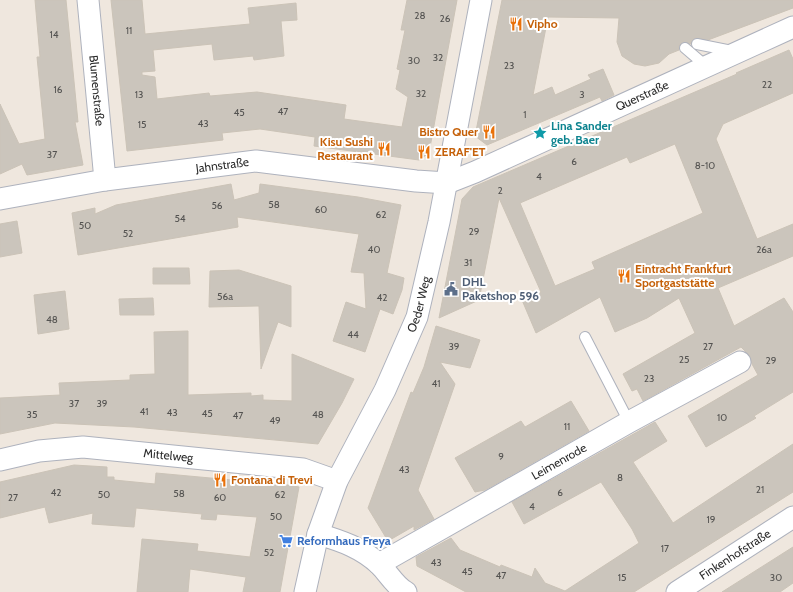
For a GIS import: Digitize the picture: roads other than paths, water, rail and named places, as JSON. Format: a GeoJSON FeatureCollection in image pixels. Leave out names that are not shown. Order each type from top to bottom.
{"type":"FeatureCollection","features":[{"type":"Feature","properties":{"kind":"street","name":"Blumenstraße"},"geometry":{"type":"LineString","coordinates":[[88,0],[105,180]]}},
{"type":"Feature","properties":{"kind":"street","name":"Oeder Weg"},"geometry":{"type":"LineString","coordinates":[[305,592],[318,534],[337,481],[385,390],[417,317],[447,183],[481,0]]}},
{"type":"Feature","properties":{"kind":"street","name":"Querstraße"},"geometry":{"type":"LineString","coordinates":[[447,183],[475,172],[793,27]]}},
{"type":"Feature","properties":{"kind":"street","name":"Jahnstraße"},"geometry":{"type":"LineString","coordinates":[[0,199],[105,180],[256,161],[416,182],[447,183]]}},
{"type":"Feature","properties":{"kind":"street","name":"Leimenrode"},"geometry":{"type":"LineString","coordinates":[[379,564],[630,422],[740,362]]}},
{"type":"Feature","properties":{"kind":"street","name":"Mittelweg"},"geometry":{"type":"LineString","coordinates":[[0,460],[39,451],[83,447],[303,469],[337,481]]}},
{"type":"Feature","properties":{"kind":"street","name":"Finkenhofstraße"},"geometry":{"type":"LineString","coordinates":[[677,592],[793,517]]}},
{"type":"Feature","properties":{"kind":"street"},"geometry":{"type":"LineString","coordinates":[[318,534],[343,541],[360,549],[379,564],[406,592]]}},
{"type":"Feature","properties":{"kind":"lane"},"geometry":{"type":"LineString","coordinates":[[697,44],[736,52]]}},
{"type":"Feature","properties":{"kind":"lane"},"geometry":{"type":"LineString","coordinates":[[686,48],[706,66]]}},
{"type":"Feature","properties":{"kind":"lane"},"geometry":{"type":"LineString","coordinates":[[585,336],[630,422]]}},
{"type":"Feature","properties":{"kind":"place","name":"Vipho"},"geometry":{"type":"Point","coordinates":[516,24]}},
{"type":"Feature","properties":{"kind":"place","name":"Bistro Quer"},"geometry":{"type":"Point","coordinates":[489,132]}},
{"type":"Feature","properties":{"kind":"place","name":"Lina Sander geb. Baer"},"geometry":{"type":"Point","coordinates":[540,133]}},
{"type":"Feature","properties":{"kind":"place","name":"Kisu Sushi Restaurant"},"geometry":{"type":"Point","coordinates":[384,149]}},
{"type":"Feature","properties":{"kind":"place","name":"ZERAF'ET"},"geometry":{"type":"Point","coordinates":[424,152]}},
{"type":"Feature","properties":{"kind":"place","name":"Eintracht Frankfurt Sportgaststätte"},"geometry":{"type":"Point","coordinates":[624,276]}},
{"type":"Feature","properties":{"kind":"place","name":"DHL Paketshop 596"},"geometry":{"type":"Point","coordinates":[451,289]}},
{"type":"Feature","properties":{"kind":"place","name":"Fontana di Trevi"},"geometry":{"type":"Point","coordinates":[220,480]}},
{"type":"Feature","properties":{"kind":"place","name":"Reformhaus Freya"},"geometry":{"type":"Point","coordinates":[286,541]}}]}
